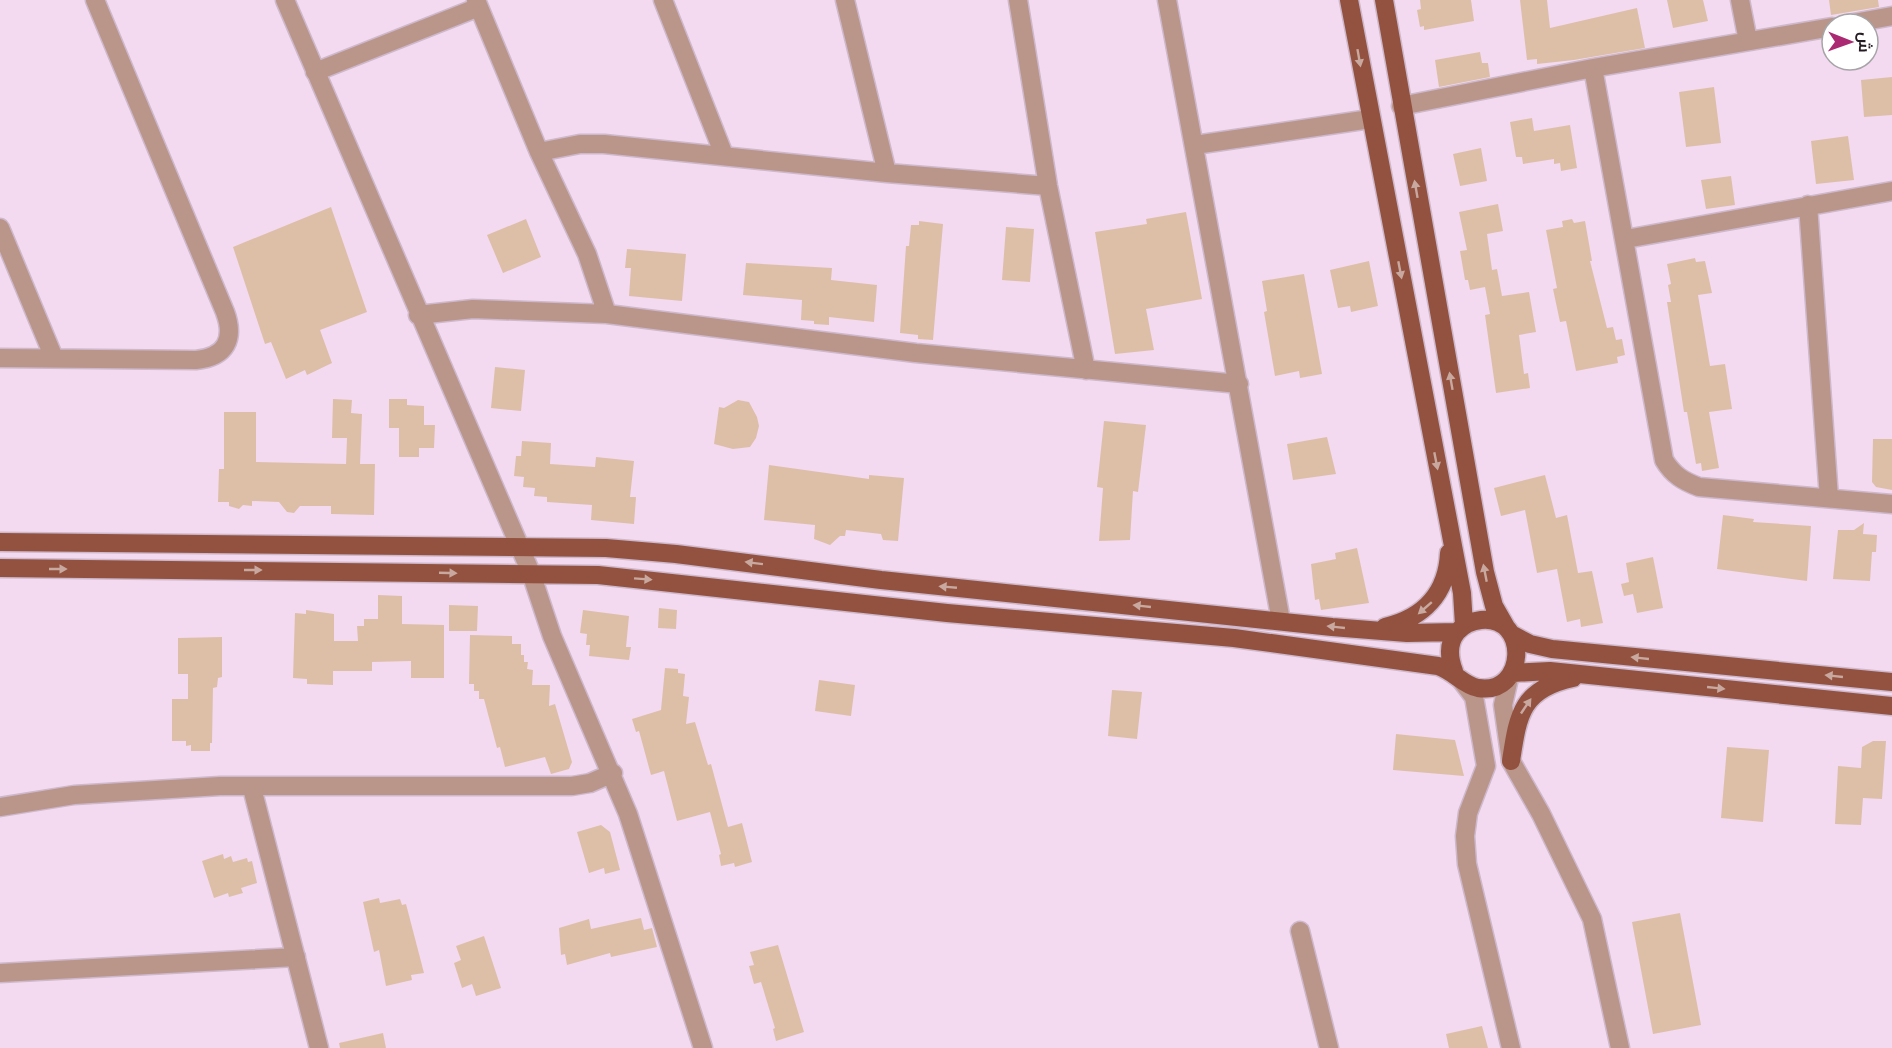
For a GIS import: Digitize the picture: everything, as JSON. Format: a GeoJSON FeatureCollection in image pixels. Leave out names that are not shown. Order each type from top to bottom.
{"type":"FeatureCollection","features":[{"type":"Feature","properties":{"kind":"main road"},"geometry":{"type":"LineString","coordinates":[[1349,0],[1462,592],[1461,629],[1449,651],[1457,676]]}},
{"type":"Feature","properties":{"kind":"main road"},"geometry":{"type":"LineString","coordinates":[[1383,0],[1485,572],[1494,606],[1509,631],[1518,657],[1510,676]]}},
{"type":"Feature","properties":{"kind":"main road"},"geometry":{"type":"LineString","coordinates":[[1372,630],[1406,621],[1432,602],[1447,573],[1450,536]]}},
{"type":"Feature","properties":{"kind":"main road"},"geometry":{"type":"LineString","coordinates":[[0,542],[606,548],[676,554],[891,581],[1372,630],[1461,629],[1485,619],[1530,644],[1552,649],[1892,682]]}},
{"type":"Feature","properties":{"kind":"main road"},"geometry":{"type":"LineString","coordinates":[[170,570],[171,545]]}},
{"type":"Feature","properties":{"kind":"main road"},"geometry":{"type":"LineString","coordinates":[[0,568],[598,575],[947,613],[1234,638],[1400,660],[1457,676],[1480,688],[1490,688],[1510,676],[1550,671],[1892,706]]}},
{"type":"Feature","properties":{"kind":"main road"},"geometry":{"type":"LineString","coordinates":[[1511,761],[1517,720],[1526,703],[1539,690],[1555,682],[1588,675]]}},
{"type":"Feature","properties":{"kind":"street"},"geometry":{"type":"LineString","coordinates":[[0,358],[202,359],[223,351],[230,337],[225,312],[95,0]]}},
{"type":"Feature","properties":{"kind":"street"},"geometry":{"type":"LineString","coordinates":[[285,0],[418,315],[531,573],[552,636],[613,773],[703,1048]]}},
{"type":"Feature","properties":{"kind":"street"},"geometry":{"type":"LineString","coordinates":[[663,0],[724,155]]}},
{"type":"Feature","properties":{"kind":"street"},"geometry":{"type":"LineString","coordinates":[[845,0],[887,173]]}},
{"type":"Feature","properties":{"kind":"street"},"geometry":{"type":"LineString","coordinates":[[1018,0],[1048,186],[1086,370]]}},
{"type":"Feature","properties":{"kind":"street"},"geometry":{"type":"LineString","coordinates":[[1167,0],[1281,621]]}},
{"type":"Feature","properties":{"kind":"street"},"geometry":{"type":"LineString","coordinates":[[1740,0],[1748,41]]}},
{"type":"Feature","properties":{"kind":"street"},"geometry":{"type":"LineString","coordinates":[[315,72],[477,3],[539,152],[587,254],[607,314]]}},
{"type":"Feature","properties":{"kind":"street"},"geometry":{"type":"LineString","coordinates":[[1401,106],[1593,68],[1820,29]]}},
{"type":"Feature","properties":{"kind":"street"},"geometry":{"type":"LineString","coordinates":[[1593,68],[1626,239],[1664,460],[1674,474],[1699,487],[1892,504]]}},
{"type":"Feature","properties":{"kind":"street"},"geometry":{"type":"LineString","coordinates":[[1195,145],[1370,119]]}},
{"type":"Feature","properties":{"kind":"street"},"geometry":{"type":"LineString","coordinates":[[539,152],[580,144],[604,144],[887,173],[1048,186]]}},
{"type":"Feature","properties":{"kind":"street"},"geometry":{"type":"LineString","coordinates":[[1626,239],[1892,191]]}},
{"type":"Feature","properties":{"kind":"street"},"geometry":{"type":"LineString","coordinates":[[1808,205],[1829,498]]}},
{"type":"Feature","properties":{"kind":"street"},"geometry":{"type":"LineString","coordinates":[[0,228],[54,358]]}},
{"type":"Feature","properties":{"kind":"street"},"geometry":{"type":"LineString","coordinates":[[418,315],[473,309],[607,314],[916,353],[1239,384]]}},
{"type":"Feature","properties":{"kind":"street"},"geometry":{"type":"LineString","coordinates":[[1457,676],[1474,697],[1486,766],[1468,813],[1465,836],[1466,855],[1511,1048]]}},
{"type":"Feature","properties":{"kind":"street"},"geometry":{"type":"LineString","coordinates":[[1510,676],[1503,705],[1511,761],[1541,814],[1592,919],[1620,1048]]}},
{"type":"Feature","properties":{"kind":"street"},"geometry":{"type":"LineString","coordinates":[[1486,766],[1511,761]]}},
{"type":"Feature","properties":{"kind":"street"},"geometry":{"type":"LineString","coordinates":[[0,807],[65,796],[220,786],[252,788],[572,786],[590,783],[613,773]]}},
{"type":"Feature","properties":{"kind":"street"},"geometry":{"type":"LineString","coordinates":[[252,788],[319,1048]]}},
{"type":"Feature","properties":{"kind":"street"},"geometry":{"type":"LineString","coordinates":[[1300,931],[1329,1048]]}},
{"type":"Feature","properties":{"kind":"street"},"geometry":{"type":"LineString","coordinates":[[0,973],[296,957]]}},
{"type":"Feature","properties":{"kind":"building"},"geometry":{"type":"Polygon","coordinates":[[[1420,0],[1471,0],[1474,21],[1424,30],[1424,26],[1420,27],[1417,10],[1421,9],[1420,0]]]}},
{"type":"Feature","properties":{"kind":"building"},"geometry":{"type":"Polygon","coordinates":[[[1520,0],[1547,0],[1550,28],[1637,8],[1645,48],[1537,64],[1537,59],[1527,60],[1520,0]]]}},
{"type":"Feature","properties":{"kind":"building"},"geometry":{"type":"Polygon","coordinates":[[[1667,0],[1703,0],[1708,21],[1673,28],[1667,0]]]}},
{"type":"Feature","properties":{"kind":"building"},"geometry":{"type":"Polygon","coordinates":[[[1829,0],[1878,0],[1879,7],[1849,12],[1831,12],[1829,0]]]}},
{"type":"Feature","properties":{"kind":"building"},"geometry":{"type":"Polygon","coordinates":[[[1480,52],[1482,63],[1488,63],[1490,77],[1439,87],[1435,60],[1480,52]]]}},
{"type":"Feature","properties":{"kind":"building"},"geometry":{"type":"Polygon","coordinates":[[[1892,77],[1892,115],[1864,117],[1861,80],[1892,77]]]}},
{"type":"Feature","properties":{"kind":"building"},"geometry":{"type":"Polygon","coordinates":[[[1714,87],[1721,143],[1686,147],[1679,92],[1714,87]]]}},
{"type":"Feature","properties":{"kind":"building"},"geometry":{"type":"Polygon","coordinates":[[[1532,118],[1534,131],[1570,125],[1577,168],[1561,171],[1560,163],[1554,164],[1554,159],[1523,164],[1522,157],[1516,157],[1510,122],[1532,118]]]}},
{"type":"Feature","properties":{"kind":"building"},"geometry":{"type":"Polygon","coordinates":[[[1848,136],[1854,180],[1816,184],[1811,141],[1848,136]]]}},
{"type":"Feature","properties":{"kind":"building"},"geometry":{"type":"Polygon","coordinates":[[[1481,148],[1487,181],[1460,186],[1453,154],[1481,148]]]}},
{"type":"Feature","properties":{"kind":"building"},"geometry":{"type":"Polygon","coordinates":[[[1731,176],[1735,205],[1706,209],[1701,180],[1731,176]]]}},
{"type":"Feature","properties":{"kind":"building"},"geometry":{"type":"Polygon","coordinates":[[[1498,204],[1503,231],[1487,234],[1492,270],[1497,269],[1502,296],[1529,292],[1536,332],[1519,335],[1524,374],[1528,373],[1530,388],[1496,393],[1485,315],[1490,314],[1485,287],[1470,290],[1468,280],[1465,280],[1460,251],[1467,250],[1459,212],[1498,204]]]}},
{"type":"Feature","properties":{"kind":"building"},"geometry":{"type":"Polygon","coordinates":[[[331,207],[367,312],[320,330],[332,363],[307,375],[305,370],[286,379],[271,342],[265,344],[233,247],[331,207]]]}},
{"type":"Feature","properties":{"kind":"building"},"geometry":{"type":"Polygon","coordinates":[[[1186,212],[1202,299],[1146,309],[1154,350],[1115,354],[1095,232],[1147,224],[1146,219],[1186,212]]]}},
{"type":"Feature","properties":{"kind":"building"},"geometry":{"type":"Polygon","coordinates":[[[526,219],[541,257],[503,273],[487,235],[526,219]]]}},
{"type":"Feature","properties":{"kind":"building"},"geometry":{"type":"Polygon","coordinates":[[[1572,219],[1574,223],[1585,221],[1592,261],[1590,261],[1607,328],[1613,327],[1616,340],[1622,339],[1625,355],[1617,357],[1618,363],[1576,371],[1566,321],[1560,322],[1553,289],[1557,288],[1546,230],[1563,227],[1562,221],[1572,219]]]}},
{"type":"Feature","properties":{"kind":"building"},"geometry":{"type":"Polygon","coordinates":[[[919,221],[943,224],[933,340],[918,339],[918,335],[900,333],[906,246],[909,246],[911,225],[919,225],[919,221]]]}},
{"type":"Feature","properties":{"kind":"building"},"geometry":{"type":"Polygon","coordinates":[[[1006,227],[1034,229],[1030,282],[1002,280],[1006,227]]]}},
{"type":"Feature","properties":{"kind":"building"},"geometry":{"type":"Polygon","coordinates":[[[627,249],[686,254],[682,301],[629,296],[631,268],[625,268],[627,249]]]}},
{"type":"Feature","properties":{"kind":"building"},"geometry":{"type":"Polygon","coordinates":[[[1695,258],[1696,262],[1705,261],[1712,293],[1698,295],[1710,366],[1725,364],[1732,409],[1709,412],[1719,468],[1702,471],[1701,463],[1696,464],[1687,412],[1684,412],[1667,302],[1671,302],[1668,285],[1671,284],[1667,264],[1695,258]]]}},
{"type":"Feature","properties":{"kind":"building"},"geometry":{"type":"Polygon","coordinates":[[[1369,261],[1378,306],[1351,312],[1350,306],[1338,308],[1330,270],[1369,261]]]}},
{"type":"Feature","properties":{"kind":"building"},"geometry":{"type":"Polygon","coordinates":[[[746,263],[832,268],[831,280],[877,285],[874,322],[829,317],[829,325],[814,324],[814,321],[801,320],[802,300],[743,295],[746,263]]]}},
{"type":"Feature","properties":{"kind":"building"},"geometry":{"type":"Polygon","coordinates":[[[1304,274],[1322,374],[1300,378],[1299,371],[1275,376],[1264,312],[1267,311],[1262,281],[1304,274]]]}},
{"type":"Feature","properties":{"kind":"building"},"geometry":{"type":"Polygon","coordinates":[[[495,367],[525,370],[521,411],[491,408],[495,367]]]}},
{"type":"Feature","properties":{"kind":"building"},"geometry":{"type":"Polygon","coordinates":[[[333,399],[352,400],[351,413],[362,414],[360,464],[375,464],[374,515],[331,514],[331,506],[300,506],[294,513],[287,512],[279,502],[252,501],[252,506],[243,505],[239,509],[229,506],[229,502],[218,502],[219,469],[224,469],[224,412],[256,412],[256,462],[346,464],[347,438],[332,438],[333,399]]]}},
{"type":"Feature","properties":{"kind":"building"},"geometry":{"type":"Polygon","coordinates":[[[389,399],[407,399],[407,405],[424,406],[424,425],[435,425],[434,448],[419,448],[419,457],[399,457],[399,428],[389,428],[389,399]]]}},
{"type":"Feature","properties":{"kind":"building"},"geometry":{"type":"Polygon","coordinates":[[[738,400],[749,402],[757,417],[759,426],[756,438],[750,447],[733,449],[714,444],[719,407],[724,408],[738,400]]]}},
{"type":"Feature","properties":{"kind":"building"},"geometry":{"type":"Polygon","coordinates":[[[1104,421],[1146,425],[1138,492],[1133,491],[1130,540],[1099,541],[1103,488],[1097,487],[1104,421]]]}},
{"type":"Feature","properties":{"kind":"building"},"geometry":{"type":"Polygon","coordinates":[[[1327,437],[1336,474],[1293,480],[1287,444],[1327,437]]]}},
{"type":"Feature","properties":{"kind":"building"},"geometry":{"type":"Polygon","coordinates":[[[1873,439],[1892,439],[1892,490],[1876,487],[1872,482],[1873,439]]]}},
{"type":"Feature","properties":{"kind":"building"},"geometry":{"type":"Polygon","coordinates":[[[522,441],[551,443],[550,464],[595,467],[596,457],[634,461],[630,497],[636,497],[634,524],[591,520],[592,505],[547,502],[547,497],[534,496],[535,488],[523,487],[524,477],[514,476],[516,456],[521,456],[522,441]]]}},
{"type":"Feature","properties":{"kind":"building"},"geometry":{"type":"Polygon","coordinates":[[[769,465],[869,479],[869,475],[904,478],[898,541],[883,540],[881,534],[846,530],[845,536],[840,536],[830,545],[814,539],[815,525],[764,520],[769,465]]]}},
{"type":"Feature","properties":{"kind":"building"},"geometry":{"type":"Polygon","coordinates":[[[1545,475],[1556,518],[1567,515],[1578,573],[1592,571],[1603,623],[1581,627],[1580,619],[1567,622],[1557,569],[1537,573],[1525,510],[1501,516],[1494,488],[1545,475]]]}},
{"type":"Feature","properties":{"kind":"building"},"geometry":{"type":"Polygon","coordinates":[[[1723,515],[1754,519],[1753,522],[1811,526],[1807,581],[1717,569],[1723,515]]]}},
{"type":"Feature","properties":{"kind":"building"},"geometry":{"type":"Polygon","coordinates":[[[1864,523],[1863,534],[1877,535],[1876,552],[1872,552],[1870,581],[1833,579],[1838,530],[1854,530],[1864,523]]]}},
{"type":"Feature","properties":{"kind":"building"},"geometry":{"type":"Polygon","coordinates":[[[1357,548],[1369,603],[1321,610],[1319,599],[1315,600],[1311,564],[1336,559],[1335,553],[1357,548]]]}},
{"type":"Feature","properties":{"kind":"building"},"geometry":{"type":"Polygon","coordinates":[[[1653,557],[1663,608],[1637,613],[1633,594],[1624,596],[1621,584],[1629,582],[1626,563],[1653,557]]]}},
{"type":"Feature","properties":{"kind":"building"},"geometry":{"type":"Polygon","coordinates":[[[378,595],[402,596],[402,624],[444,625],[444,678],[411,678],[411,661],[372,662],[372,671],[333,671],[333,685],[307,684],[307,679],[293,678],[295,613],[306,614],[306,610],[334,614],[334,641],[358,641],[357,626],[364,626],[364,619],[378,619],[378,595]]]}},
{"type":"Feature","properties":{"kind":"building"},"geometry":{"type":"Polygon","coordinates":[[[449,605],[478,606],[477,631],[449,631],[449,605]]]}},
{"type":"Feature","properties":{"kind":"building"},"geometry":{"type":"Polygon","coordinates":[[[659,608],[677,610],[676,629],[658,628],[659,608]]]}},
{"type":"Feature","properties":{"kind":"building"},"geometry":{"type":"Polygon","coordinates":[[[583,610],[629,616],[626,647],[631,647],[629,660],[589,656],[590,645],[586,645],[587,634],[580,633],[583,610]]]}},
{"type":"Feature","properties":{"kind":"building"},"geometry":{"type":"Polygon","coordinates":[[[470,635],[512,636],[512,644],[521,644],[521,655],[524,655],[524,662],[528,662],[527,669],[533,670],[532,685],[550,685],[549,706],[555,704],[572,762],[569,769],[551,774],[545,757],[505,767],[500,747],[497,748],[484,699],[479,699],[479,691],[474,691],[474,684],[469,684],[470,635]]]}},
{"type":"Feature","properties":{"kind":"building"},"geometry":{"type":"Polygon","coordinates":[[[222,637],[222,677],[218,678],[217,687],[213,688],[210,751],[191,751],[191,745],[186,746],[186,741],[172,741],[172,699],[188,699],[188,674],[178,674],[178,638],[222,637]]]}},
{"type":"Feature","properties":{"kind":"building"},"geometry":{"type":"Polygon","coordinates":[[[665,668],[678,669],[678,673],[685,674],[683,696],[689,697],[686,724],[695,722],[708,765],[711,764],[728,827],[742,823],[752,862],[735,867],[734,863],[721,866],[719,855],[721,854],[710,812],[677,821],[664,771],[651,775],[639,731],[636,732],[632,719],[661,710],[665,668]]]}},
{"type":"Feature","properties":{"kind":"building"},"geometry":{"type":"Polygon","coordinates":[[[819,680],[855,685],[851,716],[815,711],[819,680]]]}},
{"type":"Feature","properties":{"kind":"building"},"geometry":{"type":"Polygon","coordinates":[[[1112,690],[1142,692],[1137,739],[1108,736],[1112,690]]]}},
{"type":"Feature","properties":{"kind":"building"},"geometry":{"type":"Polygon","coordinates":[[[1396,734],[1455,740],[1464,776],[1393,770],[1396,734]]]}},
{"type":"Feature","properties":{"kind":"building"},"geometry":{"type":"Polygon","coordinates":[[[1873,741],[1886,741],[1882,799],[1863,798],[1861,825],[1835,824],[1838,766],[1861,768],[1862,747],[1873,741]]]}},
{"type":"Feature","properties":{"kind":"building"},"geometry":{"type":"Polygon","coordinates":[[[1727,747],[1769,750],[1763,822],[1721,818],[1727,747]]]}},
{"type":"Feature","properties":{"kind":"building"},"geometry":{"type":"Polygon","coordinates":[[[601,825],[610,832],[620,870],[605,874],[604,868],[589,873],[577,832],[601,825]]]}},
{"type":"Feature","properties":{"kind":"building"},"geometry":{"type":"Polygon","coordinates":[[[223,854],[224,859],[231,856],[233,862],[247,858],[248,862],[252,861],[257,883],[241,888],[243,893],[229,897],[228,893],[214,898],[202,861],[223,854]]]}},
{"type":"Feature","properties":{"kind":"building"},"geometry":{"type":"Polygon","coordinates":[[[379,898],[380,903],[400,899],[402,905],[406,904],[424,973],[411,975],[412,980],[386,986],[379,950],[374,952],[363,902],[379,898]]]}},
{"type":"Feature","properties":{"kind":"building"},"geometry":{"type":"Polygon","coordinates":[[[1680,913],[1701,1025],[1653,1034],[1632,922],[1680,913]]]}},
{"type":"Feature","properties":{"kind":"building"},"geometry":{"type":"Polygon","coordinates":[[[641,918],[644,930],[652,928],[657,947],[611,957],[610,953],[567,965],[565,954],[561,955],[559,928],[589,919],[591,929],[641,918]]]}},
{"type":"Feature","properties":{"kind":"building"},"geometry":{"type":"Polygon","coordinates":[[[484,936],[501,988],[476,996],[472,984],[462,988],[454,963],[461,960],[456,946],[484,936]]]}},
{"type":"Feature","properties":{"kind":"building"},"geometry":{"type":"Polygon","coordinates":[[[778,945],[804,1032],[776,1041],[773,1029],[775,1028],[761,982],[754,984],[749,966],[754,965],[750,952],[778,945]]]}},
{"type":"Feature","properties":{"kind":"building"},"geometry":{"type":"Polygon","coordinates":[[[1482,1026],[1488,1048],[1449,1048],[1446,1034],[1482,1026]]]}},
{"type":"Feature","properties":{"kind":"building"},"geometry":{"type":"Polygon","coordinates":[[[383,1033],[386,1048],[340,1048],[339,1043],[383,1033]]]}}]}
